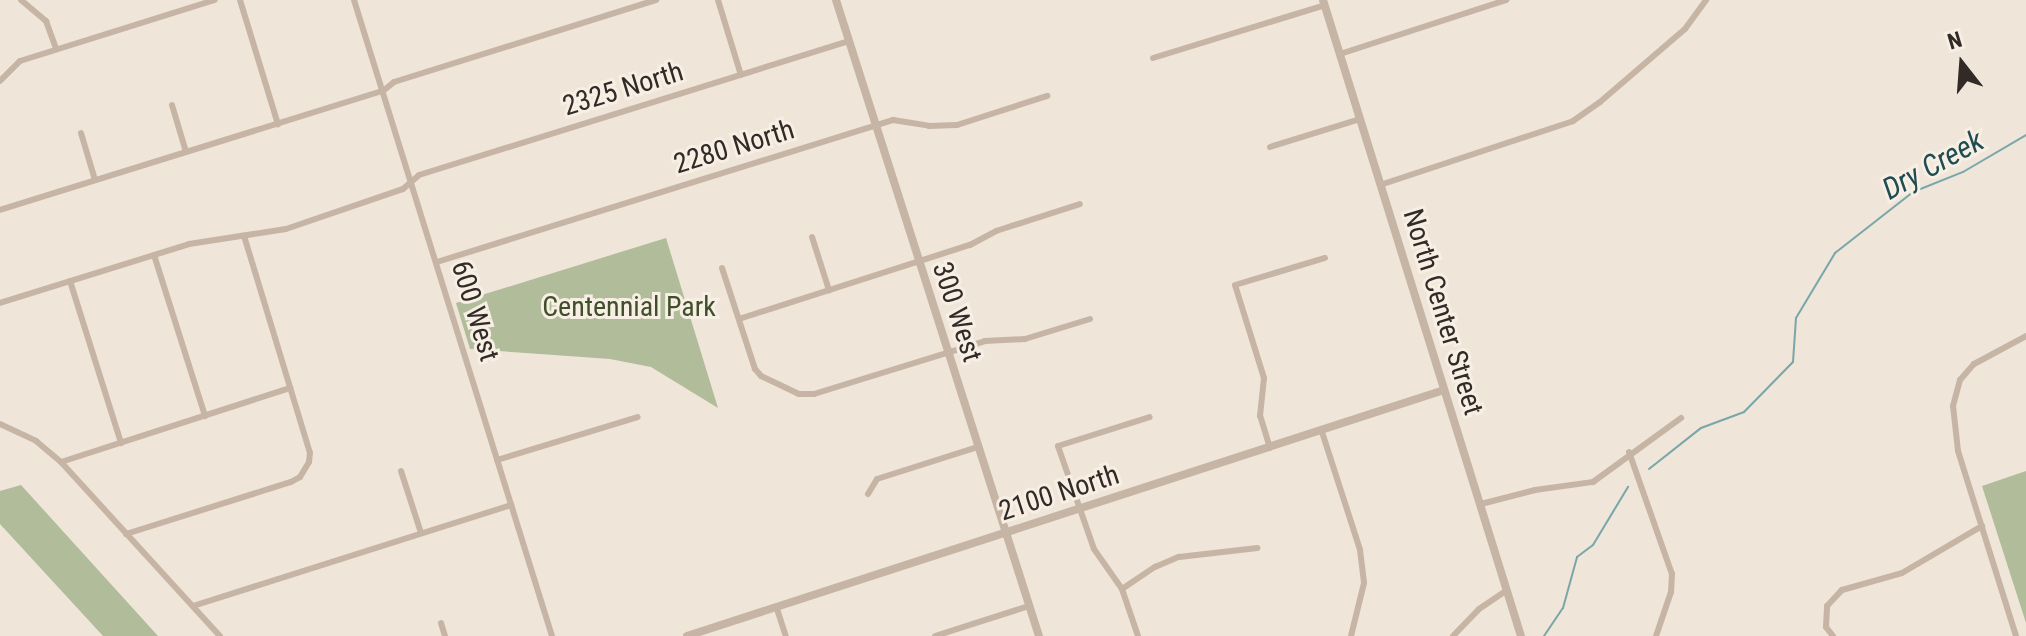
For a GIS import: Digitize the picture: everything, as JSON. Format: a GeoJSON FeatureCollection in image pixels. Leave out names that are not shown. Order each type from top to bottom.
{"type":"FeatureCollection","features":[{"type":"Feature","properties":{"kind":"street"},"geometry":{"type":"LineString","coordinates":[[21,0],[46,21],[56,49]]}},
{"type":"Feature","properties":{"kind":"street"},"geometry":{"type":"LineString","coordinates":[[0,81],[20,61],[215,0]]}},
{"type":"Feature","properties":{"kind":"street"},"geometry":{"type":"LineString","coordinates":[[240,0],[278,124]]}},
{"type":"Feature","properties":{"kind":"street","name":"600 West"},"geometry":{"type":"LineString","coordinates":[[354,0],[552,636]]}},
{"type":"Feature","properties":{"kind":"street"},"geometry":{"type":"LineString","coordinates":[[0,210],[383,91],[394,82],[656,0]]}},
{"type":"Feature","properties":{"kind":"street"},"geometry":{"type":"LineString","coordinates":[[718,0],[741,75]]}},
{"type":"Feature","properties":{"kind":"street","name":"300 West"},"geometry":{"type":"LineString","coordinates":[[836,0],[1039,636]]}},
{"type":"Feature","properties":{"kind":"street"},"geometry":{"type":"LineString","coordinates":[[1340,54],[1506,0]]}},
{"type":"Feature","properties":{"kind":"street"},"geometry":{"type":"LineString","coordinates":[[1380,185],[1573,121],[1600,102],[1685,29],[1706,0]]}},
{"type":"Feature","properties":{"kind":"street"},"geometry":{"type":"LineString","coordinates":[[1153,58],[1324,2]]}},
{"type":"Feature","properties":{"kind":"street","name":"North Center Street"},"geometry":{"type":"LineString","coordinates":[[1324,2],[1521,636]]}},
{"type":"Feature","properties":{"kind":"street","name":"2325 North"},"geometry":{"type":"LineString","coordinates":[[0,303],[200,242],[286,229],[403,189],[419,175],[849,41]]}},
{"type":"Feature","properties":{"kind":"street","name":"2280 North"},"geometry":{"type":"LineString","coordinates":[[437,262],[875,126],[905,120],[929,126],[957,125],[1047,96]]}},
{"type":"Feature","properties":{"kind":"street"},"geometry":{"type":"LineString","coordinates":[[172,105],[186,152]]}},
{"type":"Feature","properties":{"kind":"street"},"geometry":{"type":"LineString","coordinates":[[1270,147],[1360,119]]}},
{"type":"Feature","properties":{"kind":"street"},"geometry":{"type":"LineString","coordinates":[[81,133],[95,180]]}},
{"type":"Feature","properties":{"kind":"street"},"geometry":{"type":"LineString","coordinates":[[739,319],[970,245],[996,231],[1080,204]]}},
{"type":"Feature","properties":{"kind":"street"},"geometry":{"type":"LineString","coordinates":[[126,534],[291,482],[306,469],[310,453],[244,236]]}},
{"type":"Feature","properties":{"kind":"street"},"geometry":{"type":"LineString","coordinates":[[812,237],[829,290]]}},
{"type":"Feature","properties":{"kind":"street"},"geometry":{"type":"LineString","coordinates":[[154,255],[205,416]]}},
{"type":"Feature","properties":{"kind":"street"},"geometry":{"type":"LineString","coordinates":[[1270,448],[1260,416],[1264,378],[1235,285],[1325,258]]}},
{"type":"Feature","properties":{"kind":"street"},"geometry":{"type":"LineString","coordinates":[[722,268],[755,369],[799,394],[814,394],[985,341],[1025,339],[1090,319]]}},
{"type":"Feature","properties":{"kind":"street"},"geometry":{"type":"LineString","coordinates":[[70,281],[121,443]]}},
{"type":"Feature","properties":{"kind":"street"},"geometry":{"type":"LineString","coordinates":[[2016,636],[1954,429],[1955,391],[1974,364],[2026,336]]}},
{"type":"Feature","properties":{"kind":"street"},"geometry":{"type":"LineString","coordinates":[[61,462],[290,388]]}},
{"type":"Feature","properties":{"kind":"street","name":"2100 North"},"geometry":{"type":"LineString","coordinates":[[687,636],[1444,390]]}},
{"type":"Feature","properties":{"kind":"street"},"geometry":{"type":"LineString","coordinates":[[497,460],[638,417]]}},
{"type":"Feature","properties":{"kind":"street"},"geometry":{"type":"LineString","coordinates":[[1138,636],[1122,589],[1094,549],[1058,446],[1150,417]]}},
{"type":"Feature","properties":{"kind":"street"},"geometry":{"type":"LineString","coordinates":[[1481,504],[1535,490],[1593,482],[1629,452],[1681,418]]}},
{"type":"Feature","properties":{"kind":"street"},"geometry":{"type":"LineString","coordinates":[[0,424],[36,441],[61,462],[220,636]]}},
{"type":"Feature","properties":{"kind":"street"},"geometry":{"type":"LineString","coordinates":[[1322,432],[1360,550],[1364,583],[1351,636]]}},
{"type":"Feature","properties":{"kind":"street"},"geometry":{"type":"LineString","coordinates":[[868,494],[877,479],[978,447]]}},
{"type":"Feature","properties":{"kind":"street"},"geometry":{"type":"LineString","coordinates":[[1629,452],[1672,574],[1671,592],[1656,636]]}},
{"type":"Feature","properties":{"kind":"street"},"geometry":{"type":"LineString","coordinates":[[401,471],[421,533]]}},
{"type":"Feature","properties":{"kind":"street"},"geometry":{"type":"LineString","coordinates":[[193,606],[511,505]]}},
{"type":"Feature","properties":{"kind":"street"},"geometry":{"type":"LineString","coordinates":[[1833,636],[1826,627],[1827,606],[1842,590],[1902,573],[1982,526]]}},
{"type":"Feature","properties":{"kind":"street"},"geometry":{"type":"LineString","coordinates":[[1122,589],[1155,567],[1179,557],[1257,548]]}},
{"type":"Feature","properties":{"kind":"street"},"geometry":{"type":"LineString","coordinates":[[1453,636],[1479,609],[1507,590]]}},
{"type":"Feature","properties":{"kind":"street"},"geometry":{"type":"LineString","coordinates":[[935,636],[1029,606]]}},
{"type":"Feature","properties":{"kind":"street"},"geometry":{"type":"LineString","coordinates":[[777,609],[786,636]]}},
{"type":"Feature","properties":{"kind":"street"},"geometry":{"type":"LineString","coordinates":[[441,623],[445,636]]}},
{"type":"Feature","properties":{"kind":"green space","name":"Centennial Park"},"geometry":{"type":"Polygon","coordinates":[[[666,238],[718,408],[651,367],[610,359],[470,349],[456,303],[666,238]]]}},
{"type":"Feature","properties":{"kind":"green space"},"geometry":{"type":"Polygon","coordinates":[[[2026,471],[2026,623],[1982,486],[2026,471]]]}},
{"type":"Feature","properties":{"kind":"green space"},"geometry":{"type":"Polygon","coordinates":[[[21,485],[158,636],[103,636],[0,524],[0,491],[21,485]]]}},
{"type":"Feature","properties":{"kind":"waterway","name":"Dry Creek"},"geometry":{"type":"LineString","coordinates":[[1649,469],[1701,428],[1744,412],[1793,362],[1796,318],[1835,253],[1913,192],[1963,172],[2026,135]]}},
{"type":"Feature","properties":{"kind":"waterway","name":"Dry Creek"},"geometry":{"type":"LineString","coordinates":[[1544,636],[1563,608],[1577,557],[1593,545],[1628,487]]}}]}
